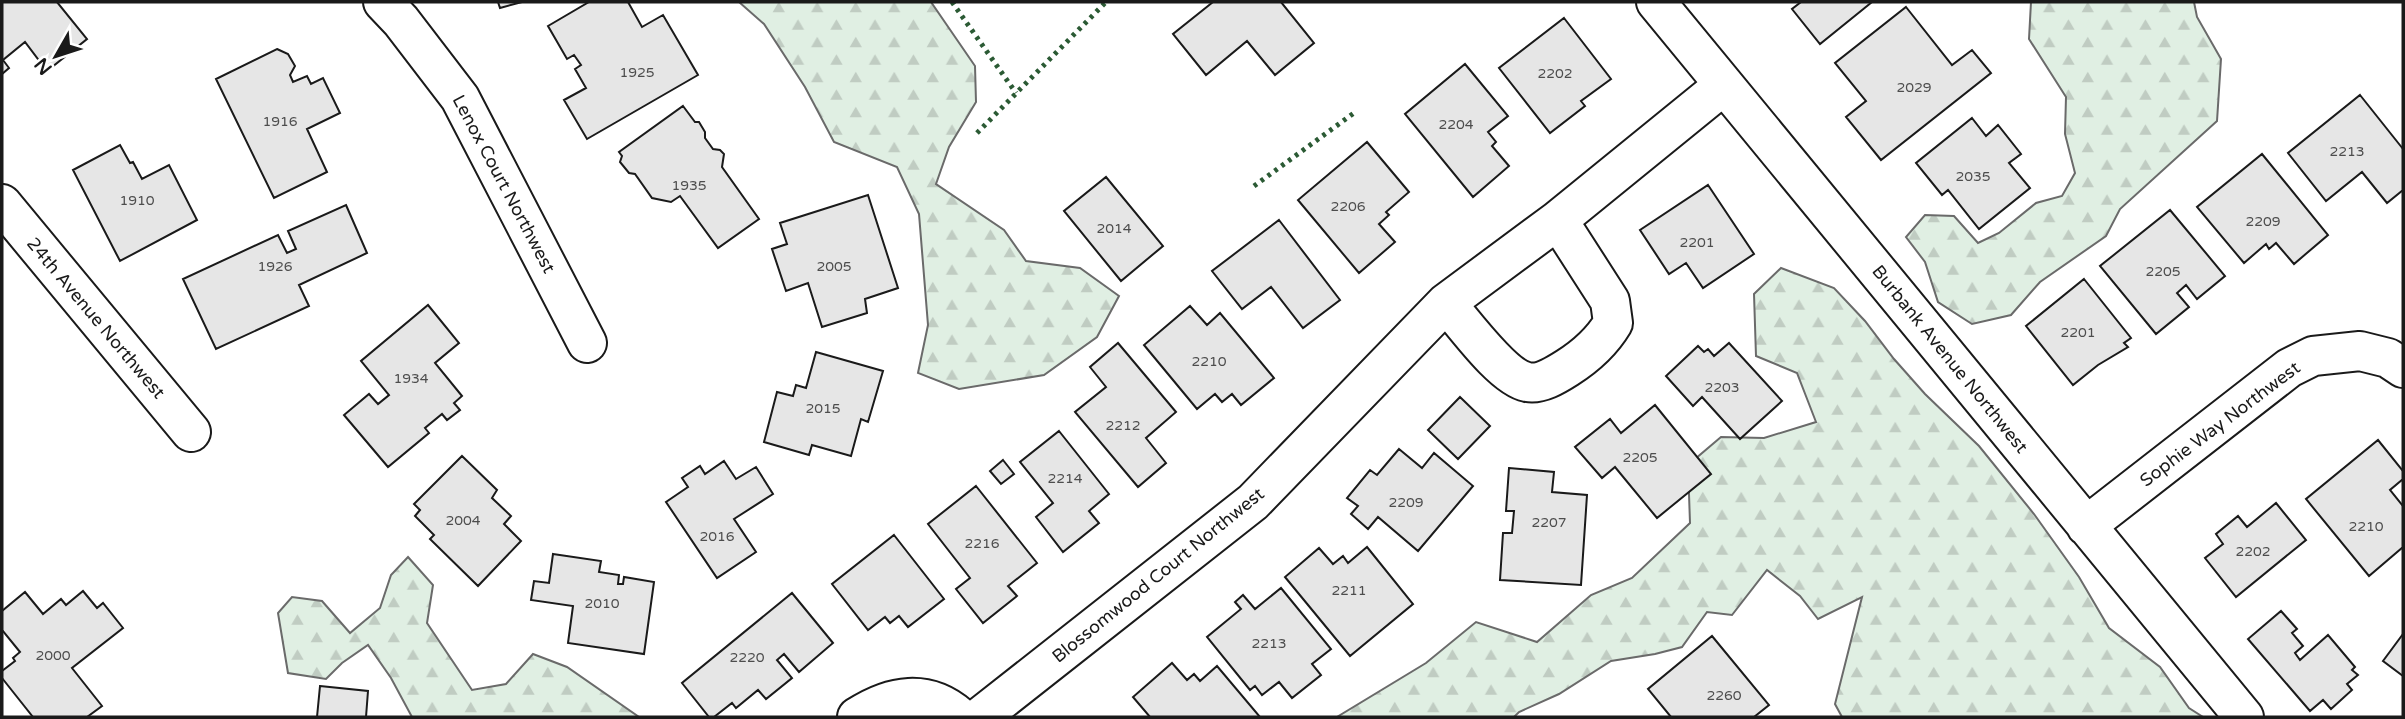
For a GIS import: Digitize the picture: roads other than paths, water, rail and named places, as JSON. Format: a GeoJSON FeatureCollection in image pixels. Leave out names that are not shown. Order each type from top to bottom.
{"type":"FeatureCollection","features":[{"type":"Feature","properties":{"kind":"street","name":"Lenox Court Northwest"},"geometry":{"type":"LineString","coordinates":[[383,2],[401,20],[460,98],[587,343]]}},
{"type":"Feature","properties":{"kind":"street","name":"Burbank Avenue Northwest"},"geometry":{"type":"LineString","coordinates":[[1656,2],[2244,717]]}},
{"type":"Feature","properties":{"kind":"street","name":"Blossomwood Court Northwest"},"geometry":{"type":"LineString","coordinates":[[980,717],[1253,502],[1446,303],[1558,220],[1724,85]]}},
{"type":"Feature","properties":{"kind":"street","name":"24th Avenue Northwest"},"geometry":{"type":"LineString","coordinates":[[2,204],[191,432]]}},
{"type":"Feature","properties":{"kind":"street"},"geometry":{"type":"LineString","coordinates":[[1446,303],[1510,376],[1529,383],[1550,378],[1575,363],[1602,341],[1613,323],[1610,301],[1558,220]]}},
{"type":"Feature","properties":{"kind":"street","name":"Sophie Way Northwest"},"geometry":{"type":"LineString","coordinates":[[2087,526],[2289,368],[2312,356],[2360,351],[2388,358],[2403,368]]}},
{"type":"Feature","properties":{"kind":"street"},"geometry":{"type":"LineString","coordinates":[[858,717],[877,704],[902,697],[927,699],[951,709],[960,717]]}}]}
